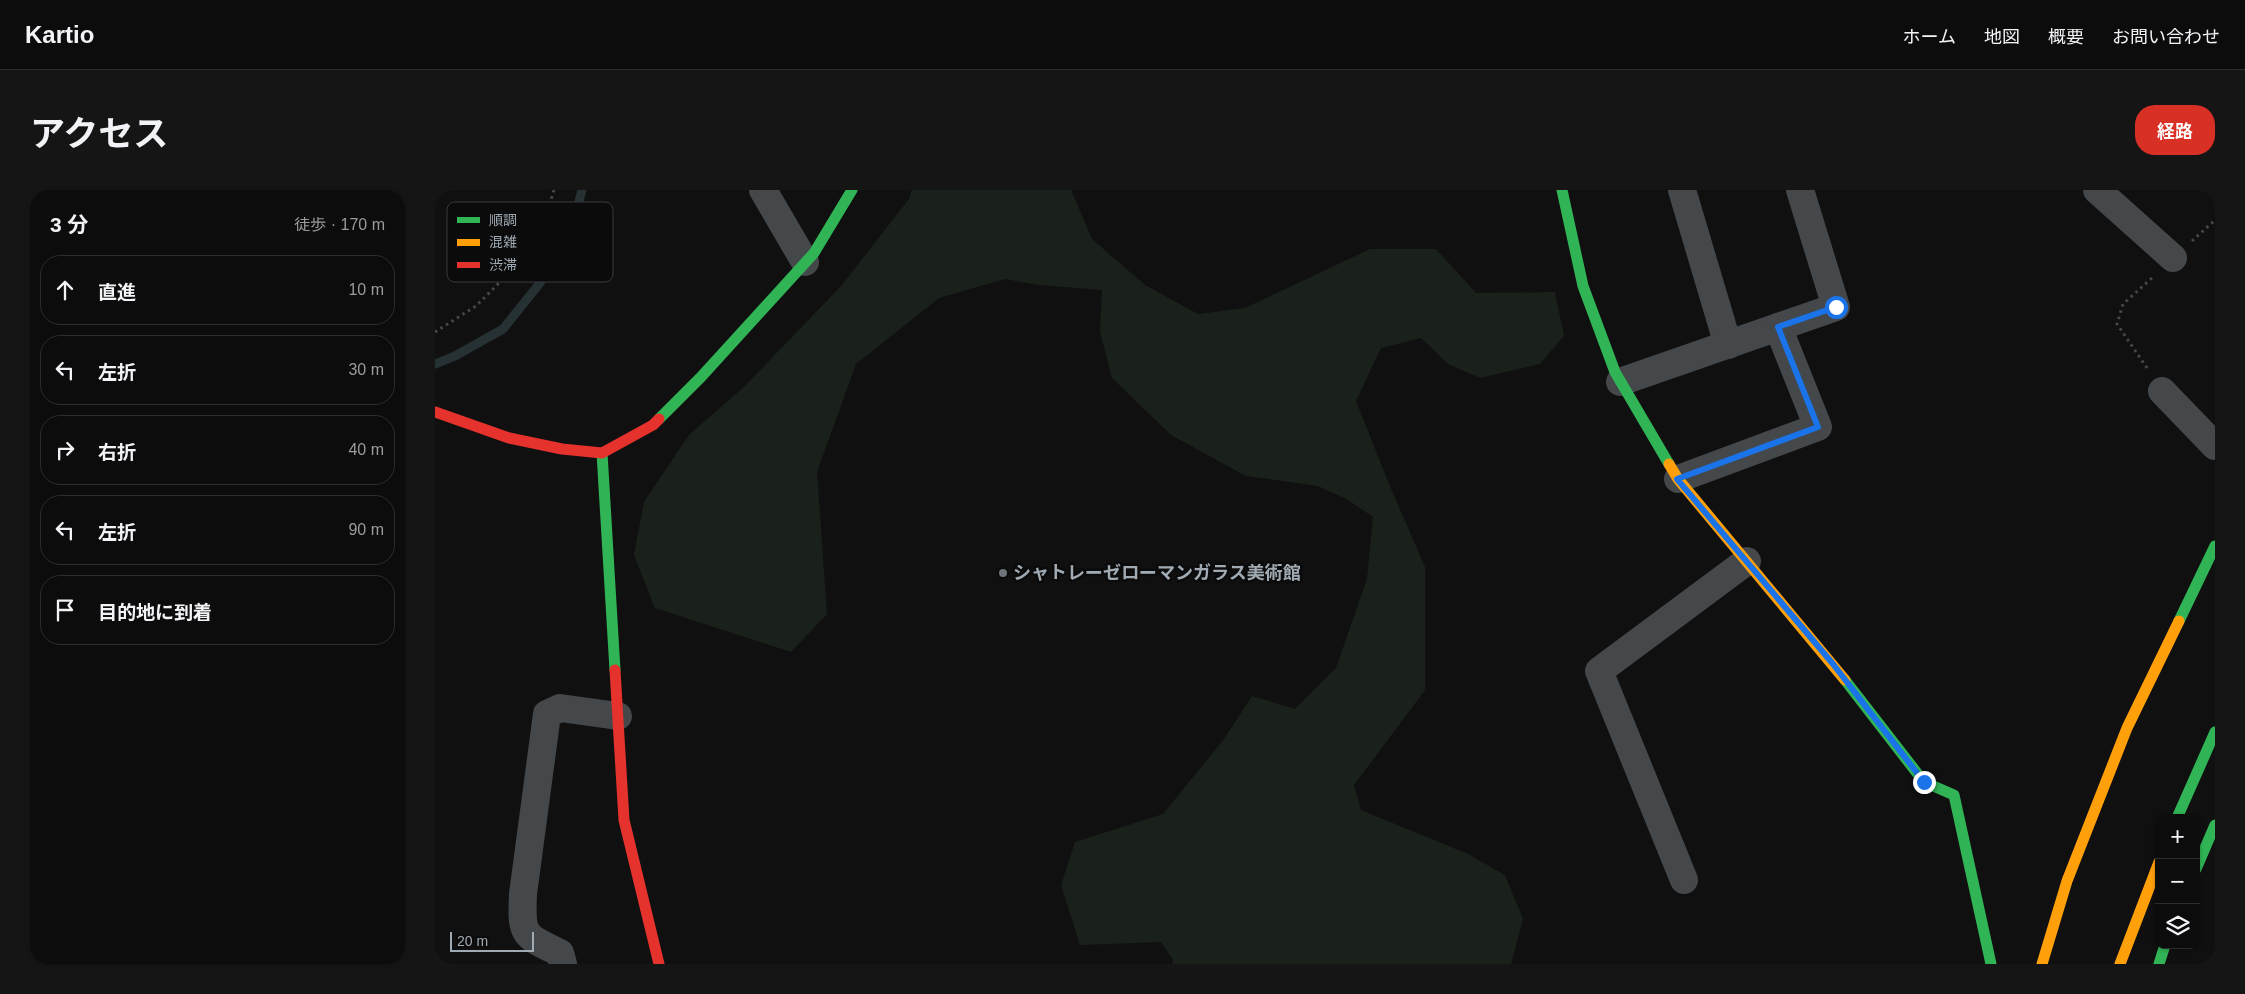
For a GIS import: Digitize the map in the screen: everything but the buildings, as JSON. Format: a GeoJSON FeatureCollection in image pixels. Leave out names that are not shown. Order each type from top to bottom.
{"type":"FeatureCollection","features":[{"type":"Feature","properties":{"kind":"main road"},"geometry":{"type":"LineString","coordinates":[[435,412],[509,438],[562,449],[602,453],[653,425],[701,377],[814,253],[852,190]]}},
{"type":"Feature","properties":{"kind":"main road"},"geometry":{"type":"LineString","coordinates":[[1562,190],[1583,286],[1615,372],[1677,479],[1833,664],[1924,782],[1954,795],[1991,964]]}},
{"type":"Feature","properties":{"kind":"main road"},"geometry":{"type":"LineString","coordinates":[[602,453],[624,820],[659,964]]}},
{"type":"Feature","properties":{"kind":"main road"},"geometry":{"type":"LineString","coordinates":[[2042,964],[2067,881],[2127,728],[2215,546]]}},
{"type":"Feature","properties":{"kind":"main road"},"geometry":{"type":"LineString","coordinates":[[2179,814],[2215,732]]}},
{"type":"Feature","properties":{"kind":"main road"},"geometry":{"type":"LineString","coordinates":[[2200,860],[2215,825]]}},
{"type":"Feature","properties":{"kind":"main road"},"geometry":{"type":"LineString","coordinates":[[2120,964],[2155,872]]}},
{"type":"Feature","properties":{"kind":"main road"},"geometry":{"type":"LineString","coordinates":[[2159,964],[2164,949]]}},
{"type":"Feature","properties":{"kind":"street"},"geometry":{"type":"LineString","coordinates":[[763,190],[805,262]]}},
{"type":"Feature","properties":{"kind":"street"},"geometry":{"type":"LineString","coordinates":[[1682,190],[1728,345]]}},
{"type":"Feature","properties":{"kind":"street"},"geometry":{"type":"LineString","coordinates":[[1620,382],[1836,307],[1800,190]]}},
{"type":"Feature","properties":{"kind":"street"},"geometry":{"type":"LineString","coordinates":[[2097,190],[2173,258]]}},
{"type":"Feature","properties":{"kind":"street"},"geometry":{"type":"LineString","coordinates":[[1677,479],[1818,427],[1778,327]]}},
{"type":"Feature","properties":{"kind":"street"},"geometry":{"type":"LineString","coordinates":[[2163,391],[2215,446]]}},
{"type":"Feature","properties":{"kind":"street"},"geometry":{"type":"LineString","coordinates":[[1684,880],[1599,671],[1747,561]]}},
{"type":"Feature","properties":{"kind":"street"},"geometry":{"type":"LineString","coordinates":[[563,964],[560,953],[530,938],[521,921],[547,714],[560,708],[618,716]]}},
{"type":"Feature","properties":{"kind":"path"},"geometry":{"type":"LineString","coordinates":[[550,202],[554,190]]}},
{"type":"Feature","properties":{"kind":"path"},"geometry":{"type":"LineString","coordinates":[[2163,391],[2117,324],[2123,304],[2215,220]]}},
{"type":"Feature","properties":{"kind":"path"},"geometry":{"type":"LineString","coordinates":[[435,332],[476,306],[500,282]]}},
{"type":"Feature","properties":{"kind":"shaded area"},"geometry":{"type":"Polygon","coordinates":[[[912,190],[1071,190],[1092,239],[1145,285],[1198,314],[1245,308],[1370,249],[1436,249],[1476,293],[1555,292],[1564,336],[1540,364],[1480,378],[1448,364],[1421,338],[1381,348],[1356,401],[1425,567],[1425,690],[1354,785],[1361,810],[1468,854],[1505,875],[1523,919],[1511,964],[1172,964],[1173,960],[1161,942],[1080,945],[1061,885],[1075,842],[1163,814],[1224,739],[1252,696],[1295,709],[1336,668],[1367,579],[1373,517],[1348,500],[1318,486],[1246,476],[1171,435],[1112,378],[1100,332],[1102,290],[1039,285],[1005,279],[939,298],[856,364],[817,472],[827,614],[791,652],[655,608],[634,555],[644,502],[689,435],[746,385],[842,285],[909,199],[912,190]]]}},
{"type":"Feature","properties":{"kind":"waterway"},"geometry":{"type":"LineString","coordinates":[[579,202],[582,190]]}},
{"type":"Feature","properties":{"kind":"waterway"},"geometry":{"type":"LineString","coordinates":[[435,364],[455,356],[503,329],[541,282]]}},
{"type":"Feature","properties":{"kind":"traffic: fast"},"geometry":{"type":"LineString","coordinates":[[659,419],[701,377],[814,253],[852,190]]}},
{"type":"Feature","properties":{"kind":"traffic: fast"},"geometry":{"type":"LineString","coordinates":[[1562,190],[1583,286],[1615,372],[1669,464]]}},
{"type":"Feature","properties":{"kind":"traffic: fast"},"geometry":{"type":"LineString","coordinates":[[602,453],[615,670]]}},
{"type":"Feature","properties":{"kind":"traffic: fast"},"geometry":{"type":"LineString","coordinates":[[2179,621],[2215,546]]}},
{"type":"Feature","properties":{"kind":"traffic: fast"},"geometry":{"type":"LineString","coordinates":[[1845,680],[1924,782],[1954,795],[1991,964]]}},
{"type":"Feature","properties":{"kind":"traffic: fast"},"geometry":{"type":"LineString","coordinates":[[2179,814],[2215,732]]}},
{"type":"Feature","properties":{"kind":"traffic: fast"},"geometry":{"type":"LineString","coordinates":[[2200,860],[2215,825]]}},
{"type":"Feature","properties":{"kind":"traffic: fast"},"geometry":{"type":"LineString","coordinates":[[2159,964],[2164,949]]}},
{"type":"Feature","properties":{"kind":"traffic: slow"},"geometry":{"type":"LineString","coordinates":[[1669,464],[1678,479],[1845,680]]}},
{"type":"Feature","properties":{"kind":"traffic: slow"},"geometry":{"type":"LineString","coordinates":[[2042,964],[2067,881],[2127,728],[2179,621]]}},
{"type":"Feature","properties":{"kind":"traffic: slow"},"geometry":{"type":"LineString","coordinates":[[2120,964],[2155,872]]}},
{"type":"Feature","properties":{"kind":"traffic: jam"},"geometry":{"type":"LineString","coordinates":[[435,412],[509,438],[562,449],[602,453],[653,425],[659,419]]}},
{"type":"Feature","properties":{"kind":"traffic: jam"},"geometry":{"type":"LineString","coordinates":[[615,670],[624,820],[659,964]]}},
{"type":"Feature","properties":{"kind":"place","name":"シャトレーゼローマンガラス美術館"},"geometry":{"type":"Point","coordinates":[1003,573]}},
{"type":"Feature","properties":{"kind":"route"},"geometry":{"type":"LineString","coordinates":[[1836,307],[1778,327],[1818,427],[1677,479],[1833,664],[1924,782]]}}]}
